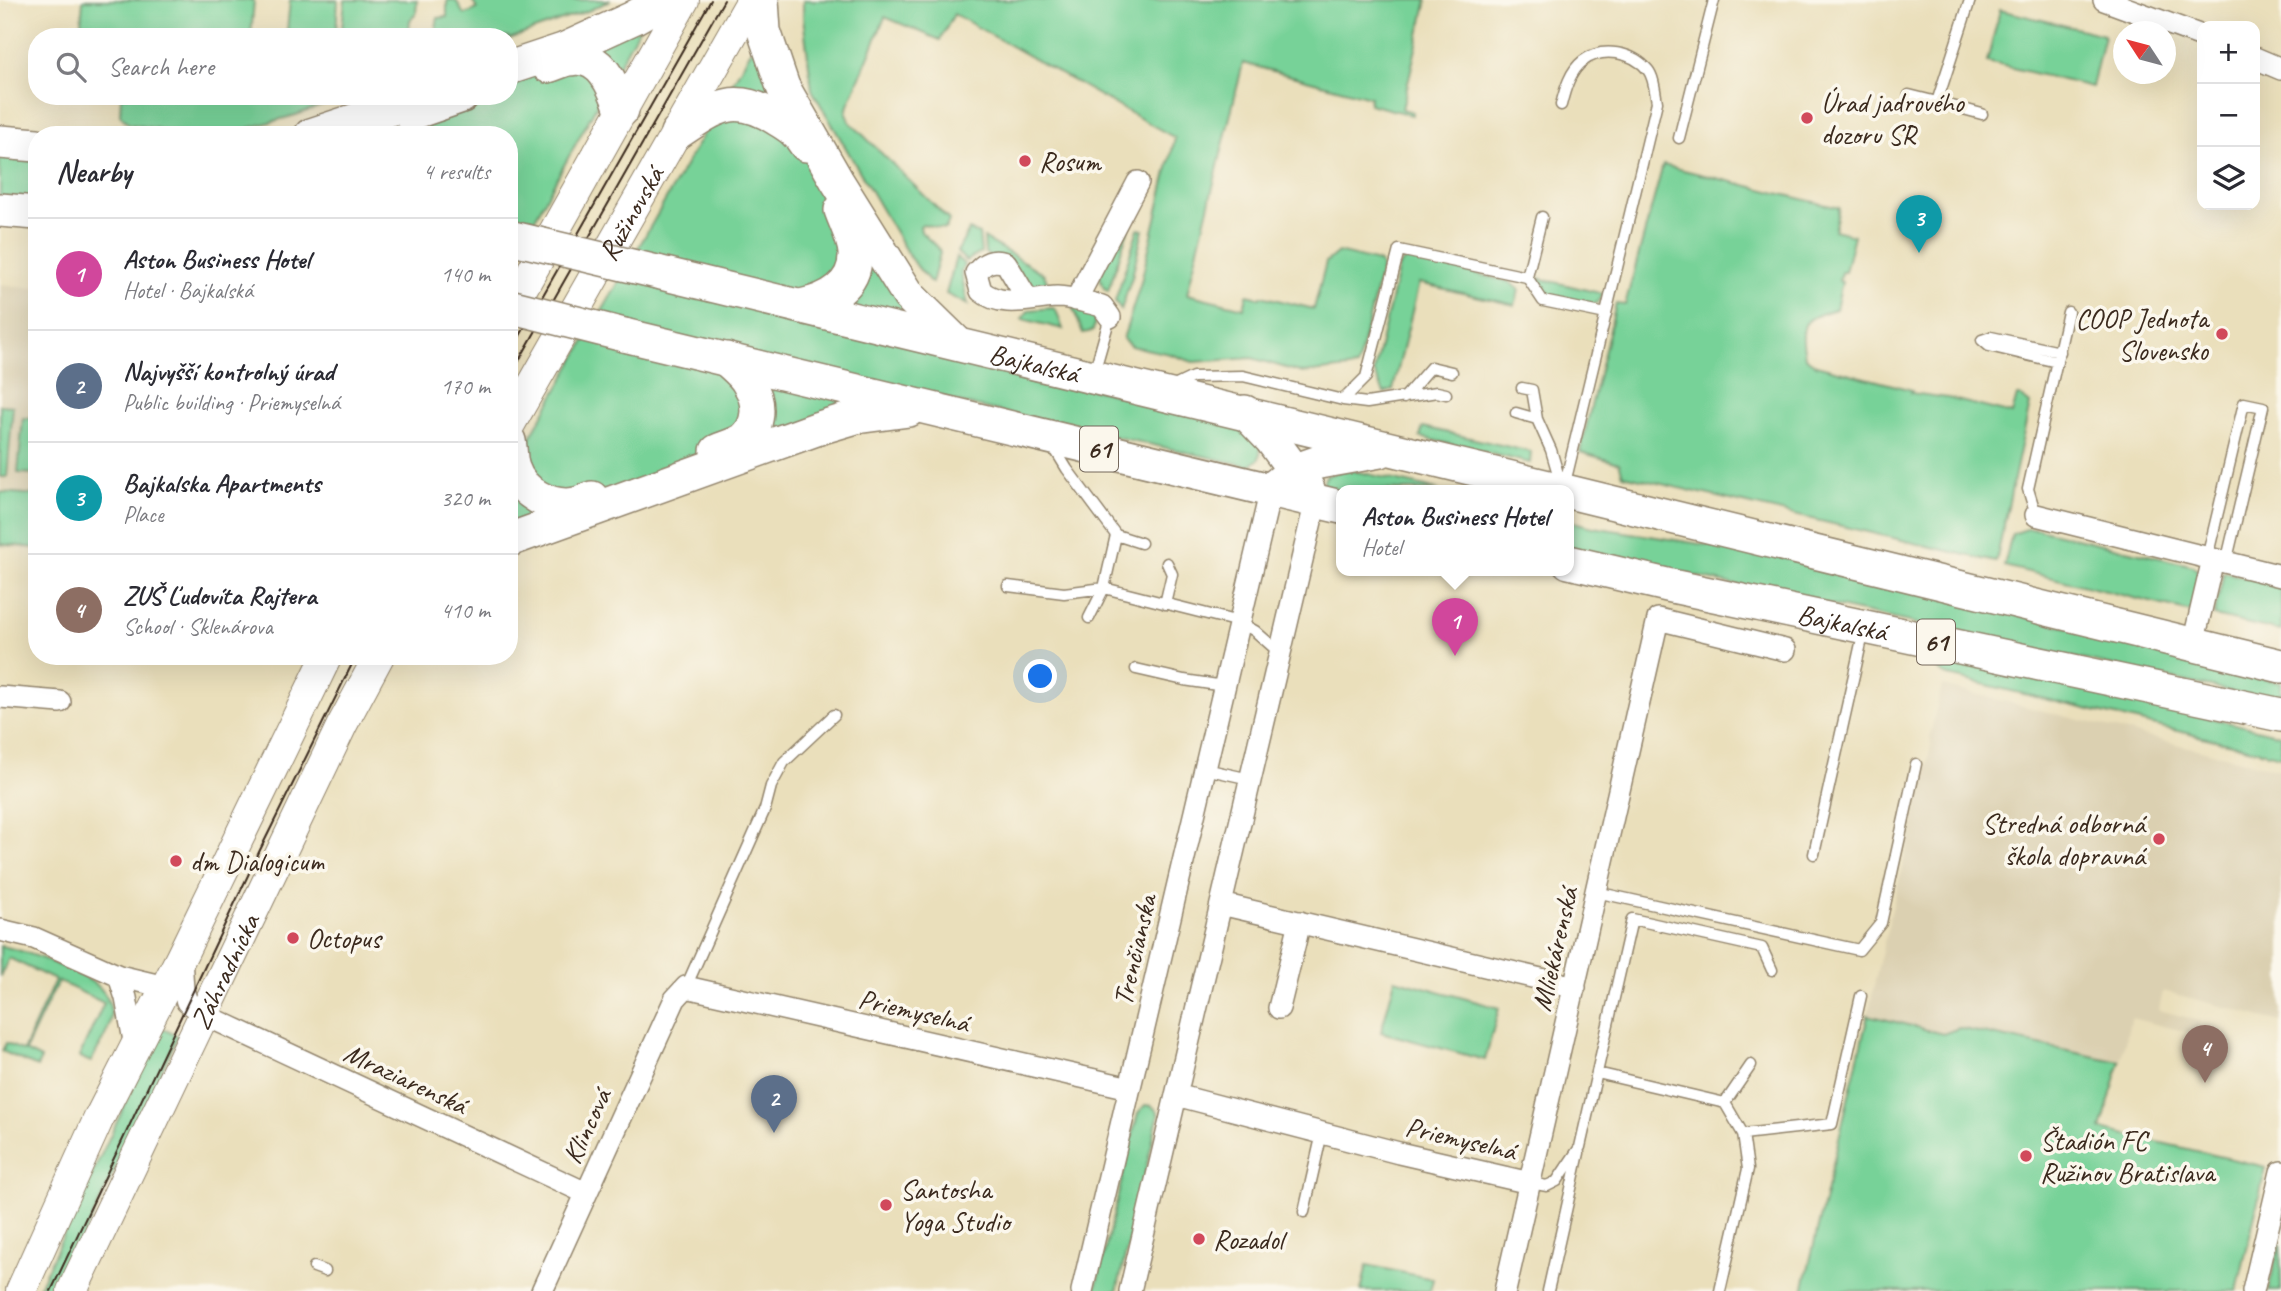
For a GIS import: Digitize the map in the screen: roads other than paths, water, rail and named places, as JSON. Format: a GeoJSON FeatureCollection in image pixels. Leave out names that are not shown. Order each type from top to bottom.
{"type":"FeatureCollection","features":[{"type":"Feature","properties":{"kind":"main road"},"geometry":{"type":"LineString","coordinates":[[518,65],[575,45],[665,0]]}},
{"type":"Feature","properties":{"kind":"main road"},"geometry":{"type":"LineString","coordinates":[[762,0],[764,31],[783,87],[837,181],[909,296],[957,343]]}},
{"type":"Feature","properties":{"kind":"main road"},"geometry":{"type":"LineString","coordinates":[[518,76],[570,58],[586,60],[611,79],[622,110]]}},
{"type":"Feature","properties":{"kind":"main road"},"geometry":{"type":"LineString","coordinates":[[677,133],[718,107],[745,104],[765,111],[791,127],[801,137],[841,208],[855,253],[852,272],[839,290],[825,300],[801,306]]}},
{"type":"Feature","properties":{"kind":"main road"},"geometry":{"type":"LineString","coordinates":[[337,126],[402,105]]}},
{"type":"Feature","properties":{"kind":"main road"},"geometry":{"type":"LineString","coordinates":[[380,126],[437,105]]}},
{"type":"Feature","properties":{"kind":"main road"},"geometry":{"type":"LineString","coordinates":[[0,142],[28,144]]}},
{"type":"Feature","properties":{"kind":"main road"},"geometry":{"type":"LineString","coordinates":[[0,209],[28,212]]}},
{"type":"Feature","properties":{"kind":"main road","name":"Bajkalská"},"geometry":{"type":"LineString","coordinates":[[518,239],[1543,485]]}},
{"type":"Feature","properties":{"kind":"main road","name":"61"},"geometry":{"type":"LineString","coordinates":[[518,308],[1048,438],[1283,480]]}},
{"type":"Feature","properties":{"kind":"main road"},"geometry":{"type":"LineString","coordinates":[[518,477],[535,496],[558,503],[574,504],[743,440],[755,424],[757,407],[749,384],[726,359]]}},
{"type":"Feature","properties":{"kind":"main road"},"geometry":{"type":"LineString","coordinates":[[518,537],[819,428],[856,417],[927,408]]}},
{"type":"Feature","properties":{"kind":"main road"},"geometry":{"type":"LineString","coordinates":[[1245,412],[1271,439],[1283,480],[1328,503]]}},
{"type":"Feature","properties":{"kind":"main road"},"geometry":{"type":"LineString","coordinates":[[1283,480],[1341,457],[1396,449]]}},
{"type":"Feature","properties":{"kind":"main road","name":"61"},"geometry":{"type":"LineString","coordinates":[[1574,493],[2279,665]]}},
{"type":"Feature","properties":{"kind":"main road","name":"Bajkalská"},"geometry":{"type":"LineString","coordinates":[[1574,563],[2281,715]]}},
{"type":"Feature","properties":{"kind":"street","name":"Ružinovská"},"geometry":{"type":"LineString","coordinates":[[518,296],[684,0]]}},
{"type":"Feature","properties":{"kind":"street","name":"Ružinovská"},"geometry":{"type":"LineString","coordinates":[[518,410],[752,0]]}},
{"type":"Feature","properties":{"kind":"street"},"geometry":{"type":"LineString","coordinates":[[2104,0],[2197,34]]}},
{"type":"Feature","properties":{"kind":"street"},"geometry":{"type":"LineString","coordinates":[[2260,60],[2281,69]]}},
{"type":"Feature","properties":{"kind":"street"},"geometry":{"type":"LineString","coordinates":[[1076,300],[1138,182]]}},
{"type":"Feature","properties":{"kind":"street"},"geometry":{"type":"LineString","coordinates":[[1028,300],[1060,297],[1076,300],[1102,306],[1110,317]]}},
{"type":"Feature","properties":{"kind":"street","name":"Trenčianska"},"geometry":{"type":"LineString","coordinates":[[1083,1291],[1239,622],[1283,480]]}},
{"type":"Feature","properties":{"kind":"street"},"geometry":{"type":"LineString","coordinates":[[1130,1291],[1280,653],[1328,503]]}},
{"type":"Feature","properties":{"kind":"street"},"geometry":{"type":"LineString","coordinates":[[2036,515],[2281,576]]}},
{"type":"Feature","properties":{"kind":"street"},"geometry":{"type":"LineString","coordinates":[[2193,644],[2215,560]]}},
{"type":"Feature","properties":{"kind":"street","name":"Mliekárenská"},"geometry":{"type":"LineString","coordinates":[[1505,1291],[1659,611],[1785,650]]}},
{"type":"Feature","properties":{"kind":"street","name":"Záhradnícka"},"geometry":{"type":"LineString","coordinates":[[21,1291],[98,1120],[181,957],[323,665]]}},
{"type":"Feature","properties":{"kind":"street","name":"Záhradnícka"},"geometry":{"type":"LineString","coordinates":[[72,1291],[342,725],[374,665]]}},
{"type":"Feature","properties":{"kind":"street"},"geometry":{"type":"LineString","coordinates":[[0,697],[60,702]]}},
{"type":"Feature","properties":{"kind":"street"},"geometry":{"type":"LineString","coordinates":[[1221,904],[1575,987]]}},
{"type":"Feature","properties":{"kind":"street"},"geometry":{"type":"LineString","coordinates":[[1279,1008],[1300,922]]}},
{"type":"Feature","properties":{"kind":"street"},"geometry":{"type":"LineString","coordinates":[[0,930],[34,938],[119,976],[165,987]]}},
{"type":"Feature","properties":{"kind":"street"},"geometry":{"type":"LineString","coordinates":[[181,957],[183,990],[187,1002],[203,1014]]}},
{"type":"Feature","properties":{"kind":"street"},"geometry":{"type":"LineString","coordinates":[[119,976],[135,1046]]}},
{"type":"Feature","properties":{"kind":"street","name":"Priemyselná"},"geometry":{"type":"LineString","coordinates":[[686,987],[1130,1088]]}},
{"type":"Feature","properties":{"kind":"street","name":"Klincová"},"geometry":{"type":"LineString","coordinates":[[542,1291],[675,999],[686,987]]}},
{"type":"Feature","properties":{"kind":"street","name":"Mraziarenská"},"geometry":{"type":"LineString","coordinates":[[203,1014],[586,1193]]}},
{"type":"Feature","properties":{"kind":"street","name":"Priemyselná"},"geometry":{"type":"LineString","coordinates":[[1176,1095],[1530,1183]]}},
{"type":"Feature","properties":{"kind":"street"},"geometry":{"type":"LineString","coordinates":[[2253,1291],[2281,1173]]}},
{"type":"Feature","properties":{"kind":"lane"},"geometry":{"type":"LineString","coordinates":[[1679,138],[1714,0]]}},
{"type":"Feature","properties":{"kind":"lane"},"geometry":{"type":"LineString","coordinates":[[1937,102],[1970,0]]}},
{"type":"Feature","properties":{"kind":"lane"},"geometry":{"type":"LineString","coordinates":[[1561,105],[1567,82],[1583,61],[1607,51],[1630,55],[1650,71],[1657,102],[1564,485]]}},
{"type":"Feature","properties":{"kind":"lane"},"geometry":{"type":"LineString","coordinates":[[1909,95],[1982,114]]}},
{"type":"Feature","properties":{"kind":"lane"},"geometry":{"type":"LineString","coordinates":[[1527,277],[1542,217]]}},
{"type":"Feature","properties":{"kind":"lane"},"geometry":{"type":"LineString","coordinates":[[1343,400],[1366,377],[1399,250],[1527,277],[1543,301],[1606,314]]}},
{"type":"Feature","properties":{"kind":"lane"},"geometry":{"type":"LineString","coordinates":[[2036,515],[2028,489],[2068,312]]}},
{"type":"Feature","properties":{"kind":"lane"},"geometry":{"type":"LineString","coordinates":[[1093,376],[1110,317]]}},
{"type":"Feature","properties":{"kind":"lane"},"geometry":{"type":"LineString","coordinates":[[1991,337],[2058,357],[1989,346],[1982,340],[1991,337]]}},
{"type":"Feature","properties":{"kind":"lane"},"geometry":{"type":"LineString","coordinates":[[1404,398],[1431,368],[1452,372]]}},
{"type":"Feature","properties":{"kind":"lane"},"geometry":{"type":"LineString","coordinates":[[1160,392],[1193,377],[1242,376],[1343,400],[1367,403],[1437,392],[1446,394]]}},
{"type":"Feature","properties":{"kind":"lane"},"geometry":{"type":"LineString","coordinates":[[1522,388],[1532,390],[1537,418],[1551,450],[1562,485]]}},
{"type":"Feature","properties":{"kind":"lane"},"geometry":{"type":"LineString","coordinates":[[2244,403],[2263,407],[2215,560],[2244,403]]}},
{"type":"Feature","properties":{"kind":"lane"},"geometry":{"type":"LineString","coordinates":[[1516,413],[1537,418]]}},
{"type":"Feature","properties":{"kind":"lane"},"geometry":{"type":"LineString","coordinates":[[1048,438],[1067,469],[1116,535],[1141,542]]}},
{"type":"Feature","properties":{"kind":"lane"},"geometry":{"type":"LineString","coordinates":[[1089,618],[1104,589],[1116,535]]}},
{"type":"Feature","properties":{"kind":"lane"},"geometry":{"type":"LineString","coordinates":[[1165,604],[1172,574],[1167,563]]}},
{"type":"Feature","properties":{"kind":"lane"},"geometry":{"type":"LineString","coordinates":[[1008,586],[1064,593],[1104,589],[1239,622],[1255,631],[1280,653]]}},
{"type":"Feature","properties":{"kind":"lane"},"geometry":{"type":"LineString","coordinates":[[1814,854],[1865,627]]}},
{"type":"Feature","properties":{"kind":"lane"},"geometry":{"type":"LineString","coordinates":[[1136,669],[1224,686]]}},
{"type":"Feature","properties":{"kind":"lane"},"geometry":{"type":"LineString","coordinates":[[686,987],[765,809],[771,786],[784,762],[834,715]]}},
{"type":"Feature","properties":{"kind":"lane"},"geometry":{"type":"LineString","coordinates":[[1596,892],[1859,950],[1881,923],[1916,764]]}},
{"type":"Feature","properties":{"kind":"lane"},"geometry":{"type":"LineString","coordinates":[[1205,769],[1250,779]]}},
{"type":"Feature","properties":{"kind":"lane"},"geometry":{"type":"LineString","coordinates":[[1548,1291],[1632,919],[1762,948],[1772,970]]}},
{"type":"Feature","properties":{"kind":"lane"},"geometry":{"type":"LineString","coordinates":[[1743,1134],[1832,1124],[1861,996]]}},
{"type":"Feature","properties":{"kind":"lane"},"geometry":{"type":"LineString","coordinates":[[1725,1103],[1751,1065]]}},
{"type":"Feature","properties":{"kind":"lane"},"geometry":{"type":"LineString","coordinates":[[1597,1073],[1725,1103],[1743,1134],[1748,1169],[1720,1291]]}},
{"type":"Feature","properties":{"kind":"lane"},"geometry":{"type":"LineString","coordinates":[[1304,1212],[1322,1133]]}},
{"type":"Feature","properties":{"kind":"lane"},"geometry":{"type":"LineString","coordinates":[[1530,1183],[1546,1186],[1557,1181],[1580,1147]]}},
{"type":"Feature","properties":{"kind":"tram line"},"geometry":{"type":"LineString","coordinates":[[518,339],[711,0]]}},
{"type":"Feature","properties":{"kind":"tram line"},"geometry":{"type":"LineString","coordinates":[[518,362],[724,0]]}},
{"type":"Feature","properties":{"kind":"tram line"},"geometry":{"type":"LineString","coordinates":[[51,1291],[260,850],[352,665]]}},
{"type":"Feature","properties":{"kind":"place","name":"Úrad jadrového dozoru SR"},"geometry":{"type":"Point","coordinates":[1807,118]}},
{"type":"Feature","properties":{"kind":"place","name":"Rosum"},"geometry":{"type":"Point","coordinates":[1025,161]}},
{"type":"Feature","properties":{"kind":"place","name":"Bajkalska Apartments"},"geometry":{"type":"Point","coordinates":[1919,253]}},
{"type":"Feature","properties":{"kind":"place","name":"COOP Jednota Slovensko"},"geometry":{"type":"Point","coordinates":[2222,334]}},
{"type":"Feature","properties":{"kind":"place","name":"Aston Business Hotel"},"geometry":{"type":"Point","coordinates":[1455,656]}},
{"type":"Feature","properties":{"kind":"place","name":"Stredná odborná škola dopravná"},"geometry":{"type":"Point","coordinates":[2159,839]}},
{"type":"Feature","properties":{"kind":"place","name":"dm Dialogicum"},"geometry":{"type":"Point","coordinates":[176,861]}},
{"type":"Feature","properties":{"kind":"place","name":"Octopus"},"geometry":{"type":"Point","coordinates":[293,938]}},
{"type":"Feature","properties":{"kind":"place","name":"ZUŠ Ľudovíta Rajtera"},"geometry":{"type":"Point","coordinates":[2205,1083]}},
{"type":"Feature","properties":{"kind":"place","name":"Najvyšší kontrolný úrad"},"geometry":{"type":"Point","coordinates":[774,1133]}},
{"type":"Feature","properties":{"kind":"place","name":"Štadión FC Ružinov Bratislava"},"geometry":{"type":"Point","coordinates":[2026,1156]}},
{"type":"Feature","properties":{"kind":"place","name":"Santosha Yoga Studio"},"geometry":{"type":"Point","coordinates":[886,1205]}},
{"type":"Feature","properties":{"kind":"place","name":"Rozadol"},"geometry":{"type":"Point","coordinates":[1199,1239]}}]}
